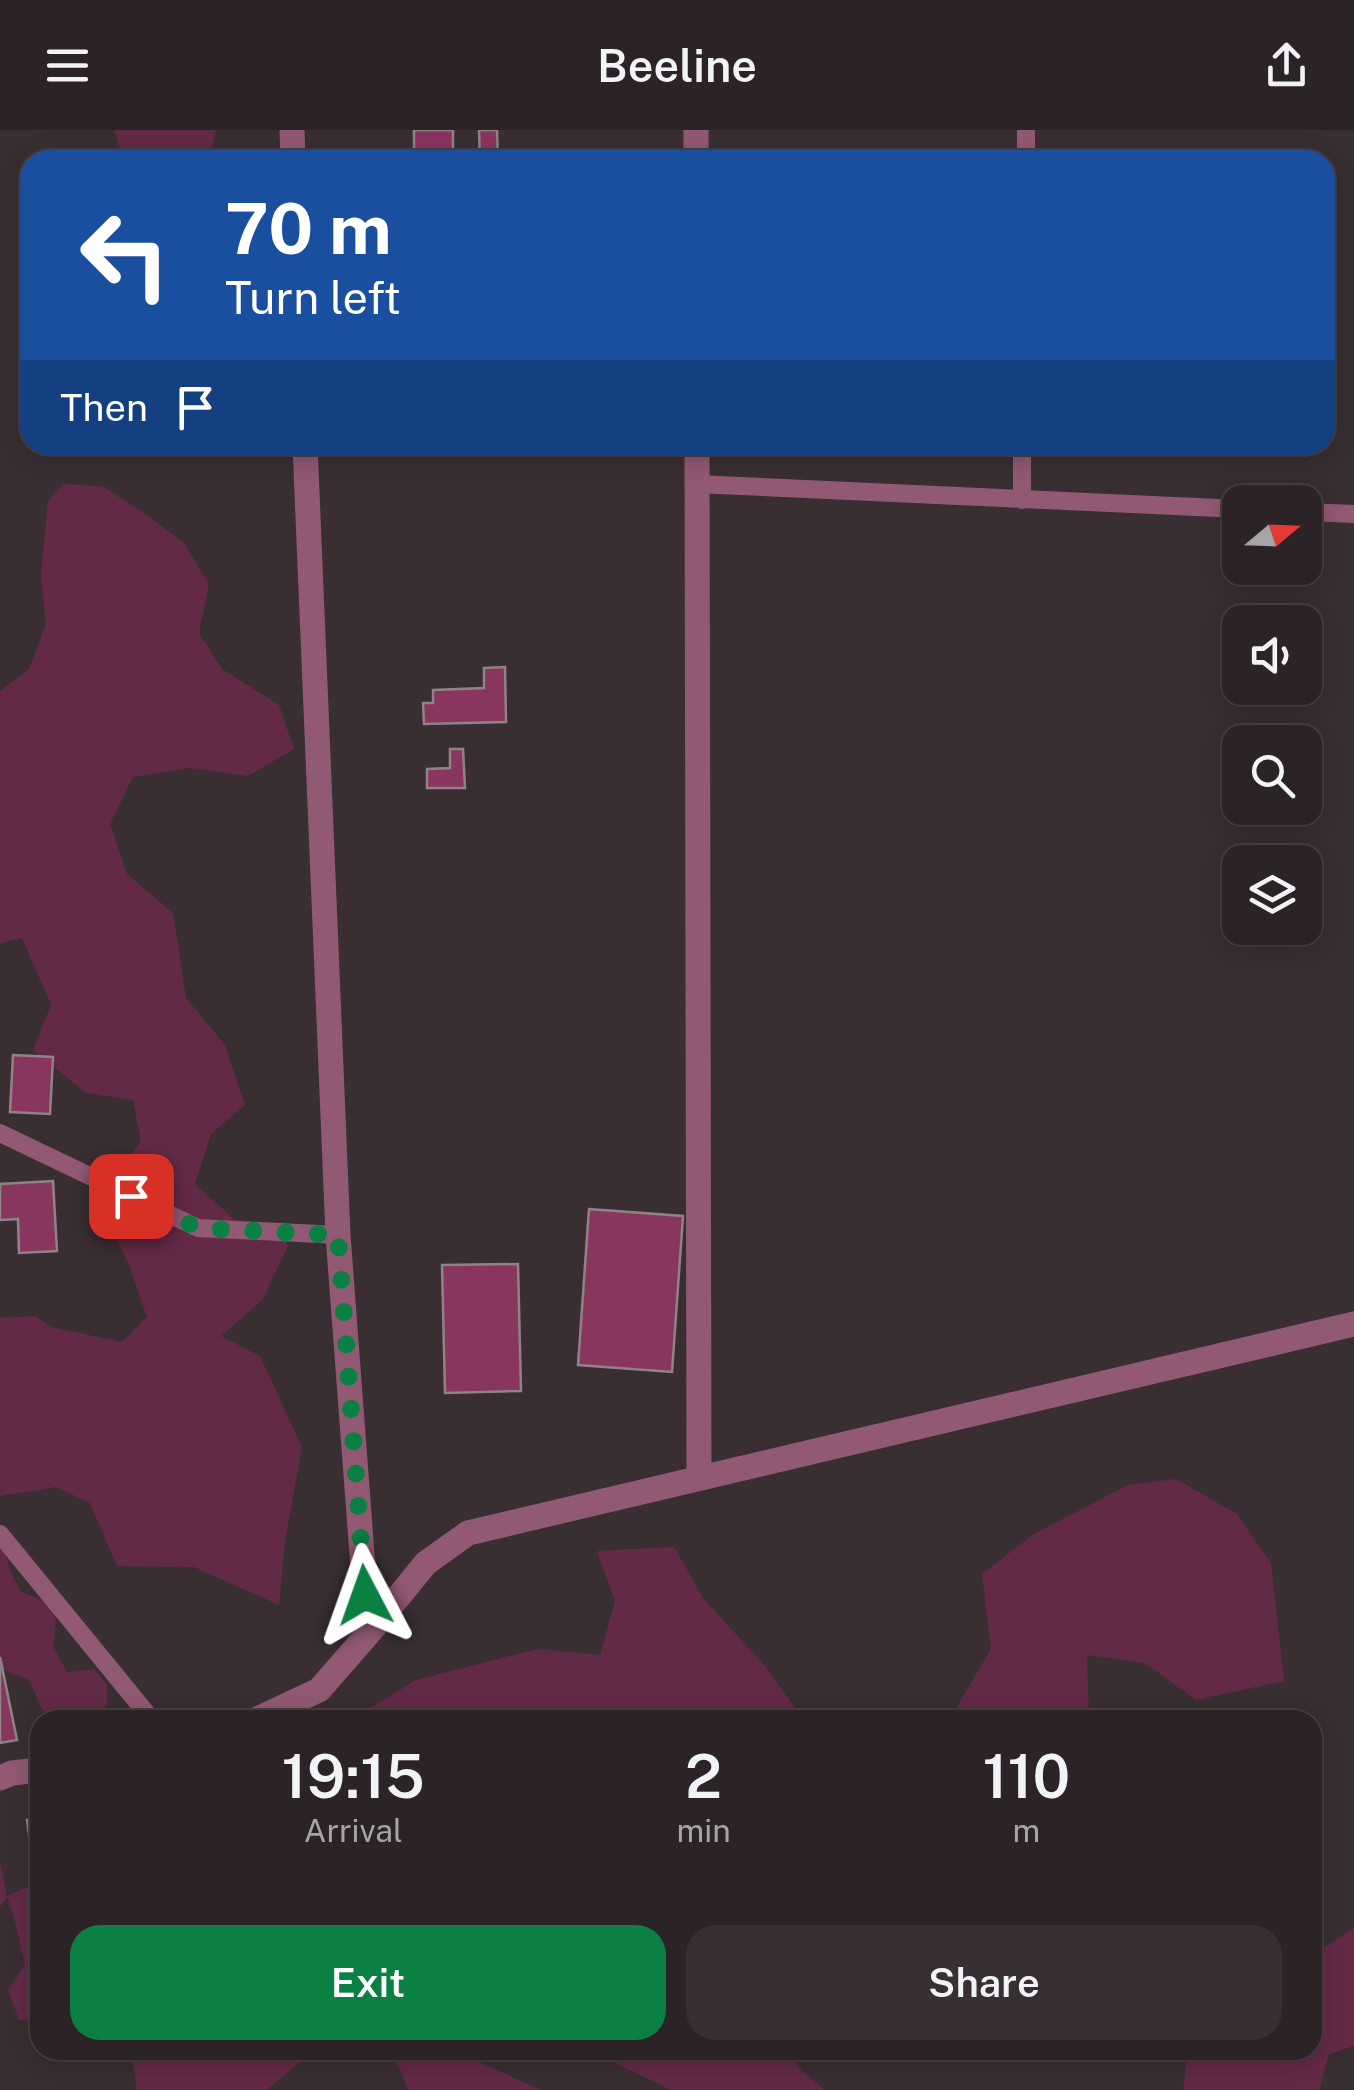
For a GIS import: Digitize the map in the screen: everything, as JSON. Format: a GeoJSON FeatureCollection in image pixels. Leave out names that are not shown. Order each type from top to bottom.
{"type":"FeatureCollection","features":[{"type":"Feature","properties":{"kind":"street"},"geometry":{"type":"LineString","coordinates":[[305,455],[338,1235],[368,1634]]}},
{"type":"Feature","properties":{"kind":"street"},"geometry":{"type":"LineString","coordinates":[[697,455],[699,1478]]}},
{"type":"Feature","properties":{"kind":"street"},"geometry":{"type":"LineString","coordinates":[[275,1710],[318,1690],[426,1563],[468,1533],[1354,1324]]}},
{"type":"Feature","properties":{"kind":"street"},"geometry":{"type":"LineString","coordinates":[[0,1778],[30,1771]]}},
{"type":"Feature","properties":{"kind":"lane"},"geometry":{"type":"LineString","coordinates":[[1022,455],[1022,500]]}},
{"type":"Feature","properties":{"kind":"lane"},"geometry":{"type":"LineString","coordinates":[[697,484],[1222,508]]}},
{"type":"Feature","properties":{"kind":"lane"},"geometry":{"type":"LineString","coordinates":[[1322,513],[1354,514]]}},
{"type":"Feature","properties":{"kind":"lane"},"geometry":{"type":"LineString","coordinates":[[0,1133],[198,1228],[338,1235]]}},
{"type":"Feature","properties":{"kind":"lane"},"geometry":{"type":"LineString","coordinates":[[0,1534],[144,1710]]}},
{"type":"Feature","properties":{"kind":"shaded area"},"geometry":{"type":"Polygon","coordinates":[[[114,130],[216,130],[211,150],[121,150],[114,130]]]}},
{"type":"Feature","properties":{"kind":"shaded area"},"geometry":{"type":"Polygon","coordinates":[[[64,484],[104,487],[184,543],[209,584],[199,633],[222,669],[279,705],[294,749],[248,776],[190,768],[133,777],[110,824],[127,874],[173,913],[186,998],[225,1045],[245,1105],[211,1134],[195,1184],[235,1220],[275,1223],[288,1246],[263,1299],[221,1336],[260,1356],[302,1447],[285,1542],[279,1605],[194,1567],[117,1566],[90,1503],[56,1487],[0,1496],[0,1318],[36,1316],[51,1327],[122,1342],[147,1317],[128,1262],[96,1201],[141,1141],[133,1100],[86,1093],[33,1050],[51,1005],[22,938],[0,943],[0,691],[29,669],[46,624],[41,575],[48,501],[64,484]]]}},
{"type":"Feature","properties":{"kind":"shaded area"},"geometry":{"type":"Polygon","coordinates":[[[1176,1479],[1237,1514],[1271,1563],[1284,1681],[1196,1700],[1145,1663],[1087,1655],[1089,1710],[955,1710],[991,1649],[982,1574],[1034,1534],[1128,1485],[1176,1479]]]}},
{"type":"Feature","properties":{"kind":"shaded area"},"geometry":{"type":"Polygon","coordinates":[[[0,1533],[20,1591],[53,1605],[53,1646],[67,1672],[94,1669],[107,1684],[107,1706],[101,1710],[44,1710],[29,1680],[0,1669],[0,1533]]]}},
{"type":"Feature","properties":{"kind":"shaded area"},"geometry":{"type":"Polygon","coordinates":[[[674,1547],[703,1598],[765,1666],[797,1710],[367,1710],[416,1680],[538,1649],[600,1655],[615,1601],[597,1551],[674,1547]]]}},
{"type":"Feature","properties":{"kind":"shaded area"},"geometry":{"type":"Polygon","coordinates":[[[0,1863],[7,1896],[30,1885],[30,2021],[19,2020],[8,1990],[25,1965],[7,1897],[0,1907],[0,1863]]]}},
{"type":"Feature","properties":{"kind":"shaded area"},"geometry":{"type":"Polygon","coordinates":[[[1354,1928],[1354,2046],[1329,2054],[1319,2090],[1183,2090],[1187,2060],[1322,2060],[1322,1949],[1354,1928]]]}},
{"type":"Feature","properties":{"kind":"shaded area"},"geometry":{"type":"Polygon","coordinates":[[[132,2060],[302,2060],[267,2090],[137,2090],[132,2060]]]}},
{"type":"Feature","properties":{"kind":"shaded area"},"geometry":{"type":"Polygon","coordinates":[[[392,2060],[479,2060],[541,2090],[408,2090],[392,2060]]]}},
{"type":"Feature","properties":{"kind":"shaded area"},"geometry":{"type":"Polygon","coordinates":[[[609,2060],[795,2060],[824,2090],[671,2090],[609,2060]]]}},
{"type":"Feature","properties":{"kind":"building"},"geometry":{"type":"Polygon","coordinates":[[[414,130],[453,130],[453,150],[414,150],[414,130]]]}},
{"type":"Feature","properties":{"kind":"building"},"geometry":{"type":"Polygon","coordinates":[[[479,130],[497,130],[498,150],[480,150],[479,130]]]}},
{"type":"Feature","properties":{"kind":"building"},"geometry":{"type":"Polygon","coordinates":[[[505,667],[506,722],[424,724],[423,703],[433,703],[433,690],[484,688],[484,668],[505,667]]]}},
{"type":"Feature","properties":{"kind":"building"},"geometry":{"type":"Polygon","coordinates":[[[450,749],[463,749],[465,788],[427,788],[427,769],[450,768],[450,749]]]}},
{"type":"Feature","properties":{"kind":"building"},"geometry":{"type":"Polygon","coordinates":[[[13,1055],[53,1057],[50,1114],[10,1112],[13,1055]]]}},
{"type":"Feature","properties":{"kind":"building"},"geometry":{"type":"Polygon","coordinates":[[[53,1181],[57,1251],[19,1253],[18,1219],[0,1220],[0,1184],[53,1181]]]}},
{"type":"Feature","properties":{"kind":"building"},"geometry":{"type":"Polygon","coordinates":[[[589,1209],[683,1216],[672,1372],[578,1365],[589,1209]]]}},
{"type":"Feature","properties":{"kind":"building"},"geometry":{"type":"Polygon","coordinates":[[[518,1264],[521,1391],[445,1393],[442,1265],[518,1264]]]}},
{"type":"Feature","properties":{"kind":"building"},"geometry":{"type":"Polygon","coordinates":[[[0,1657],[17,1740],[0,1743],[0,1657]]]}},
{"type":"Feature","properties":{"kind":"route"},"geometry":{"type":"LineString","coordinates":[[131,1196],[198,1228],[338,1235],[365,1595]]}}]}
